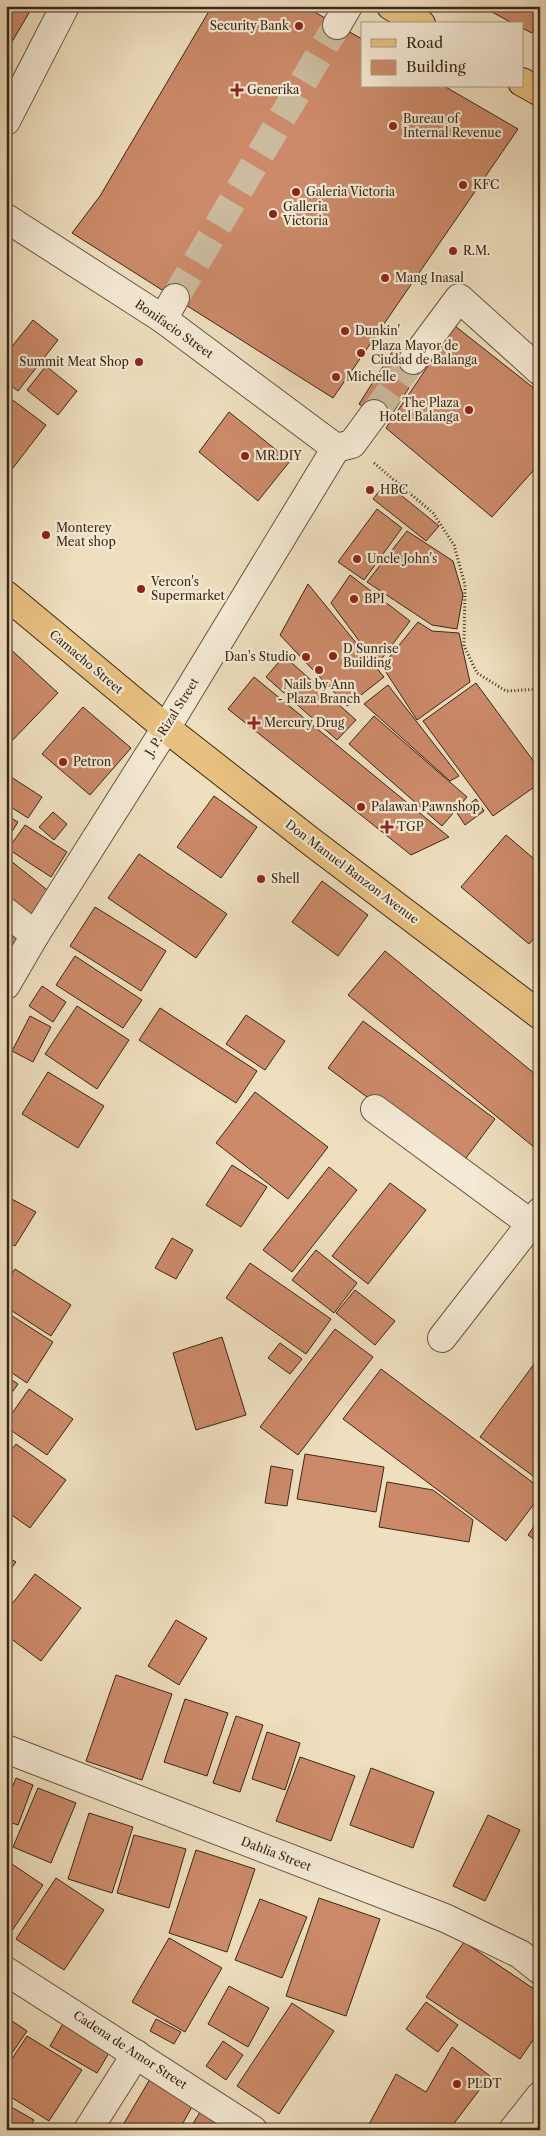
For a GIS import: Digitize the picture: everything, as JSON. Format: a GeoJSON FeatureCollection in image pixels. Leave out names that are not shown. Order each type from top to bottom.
{"type":"FeatureCollection","features":[{"type":"Feature","properties":{"kind":"main road"},"geometry":{"type":"LineString","coordinates":[[391,6],[419,22]]}},
{"type":"Feature","properties":{"kind":"main road"},"geometry":{"type":"LineString","coordinates":[[524,83],[540,92]]}},
{"type":"Feature","properties":{"kind":"main road","name":"Camacho Street"},"geometry":{"type":"LineString","coordinates":[[6,596],[166,728]]}},
{"type":"Feature","properties":{"kind":"main road","name":"Don Manuel Banzon Avenue"},"geometry":{"type":"LineString","coordinates":[[166,728],[309,840],[540,1015]]}},
{"type":"Feature","properties":{"kind":"street"},"geometry":{"type":"LineString","coordinates":[[6,122],[65,6]]}},
{"type":"Feature","properties":{"kind":"street","name":"Bonifacio Street"},"geometry":{"type":"LineString","coordinates":[[6,218],[169,309],[344,446]]}},
{"type":"Feature","properties":{"kind":"street"},"geometry":{"type":"LineString","coordinates":[[413,360],[459,298],[540,371]]}},
{"type":"Feature","properties":{"kind":"street","name":"J. P. Rizal Street"},"geometry":{"type":"LineString","coordinates":[[6,985],[35,935],[344,446],[374,414]]}},
{"type":"Feature","properties":{"kind":"street"},"geometry":{"type":"LineString","coordinates":[[6,912],[35,935]]}},
{"type":"Feature","properties":{"kind":"street"},"geometry":{"type":"LineString","coordinates":[[375,1109],[535,1218],[442,1338]]}},
{"type":"Feature","properties":{"kind":"street","name":"Dahlia Street"},"geometry":{"type":"LineString","coordinates":[[6,1749],[445,1918],[520,1954],[540,1970]]}},
{"type":"Feature","properties":{"kind":"street","name":"Cadena de Amor Street"},"geometry":{"type":"LineString","coordinates":[[6,1971],[253,2130]]}},
{"type":"Feature","properties":{"kind":"street"},"geometry":{"type":"LineString","coordinates":[[88,2130],[136,2054]]}},
{"type":"Feature","properties":{"kind":"street"},"geometry":{"type":"LineString","coordinates":[[513,2130],[540,2096]]}},
{"type":"Feature","properties":{"kind":"path"},"geometry":{"type":"LineString","coordinates":[[344,446],[434,513],[454,545],[465,585],[464,646],[477,673],[506,690],[540,689]]}},
{"type":"Feature","properties":{"kind":"building"},"geometry":{"type":"Polygon","coordinates":[[[6,6],[33,6],[6,52],[6,6]]]}},
{"type":"Feature","properties":{"kind":"building","name":"Galeria Victoria"},"geometry":{"type":"Polygon","coordinates":[[[212,6],[304,6],[361,38],[361,88],[447,88],[518,129],[333,398],[72,233],[100,196],[212,6]]]}},
{"type":"Feature","properties":{"kind":"building"},"geometry":{"type":"Polygon","coordinates":[[[481,6],[540,6],[540,19],[532,33],[524,29],[524,22],[510,22],[481,6]]]}},
{"type":"Feature","properties":{"kind":"building"},"geometry":{"type":"Polygon","coordinates":[[[33,320],[58,340],[18,391],[6,382],[6,354],[33,320]]]}},
{"type":"Feature","properties":{"kind":"building","name":"The Plaza Hotel Balanga"},"geometry":{"type":"Polygon","coordinates":[[[455,326],[540,393],[540,463],[492,517],[386,428],[455,326]]]}},
{"type":"Feature","properties":{"kind":"building"},"geometry":{"type":"Polygon","coordinates":[[[394,349],[423,366],[387,422],[359,404],[394,349]]]}},
{"type":"Feature","properties":{"kind":"building"},"geometry":{"type":"Polygon","coordinates":[[[46,366],[77,391],[58,415],[27,390],[46,366]]]}},
{"type":"Feature","properties":{"kind":"building"},"geometry":{"type":"Polygon","coordinates":[[[6,395],[46,425],[6,477],[6,395]]]}},
{"type":"Feature","properties":{"kind":"building","name":"MR.DIY"},"geometry":{"type":"Polygon","coordinates":[[[229,412],[290,461],[258,501],[199,452],[229,412]]]}},
{"type":"Feature","properties":{"kind":"building"},"geometry":{"type":"Polygon","coordinates":[[[386,483],[439,526],[426,541],[373,499],[386,483]]]}},
{"type":"Feature","properties":{"kind":"building"},"geometry":{"type":"Polygon","coordinates":[[[377,509],[402,528],[364,580],[338,562],[377,509]]]}},
{"type":"Feature","properties":{"kind":"building"},"geometry":{"type":"Polygon","coordinates":[[[407,531],[453,561],[463,595],[457,629],[432,625],[367,582],[407,531]]]}},
{"type":"Feature","properties":{"kind":"building"},"geometry":{"type":"Polygon","coordinates":[[[350,575],[410,621],[377,665],[331,603],[350,575]]]}},
{"type":"Feature","properties":{"kind":"building","name":"D Sunrise Building"},"geometry":{"type":"Polygon","coordinates":[[[308,584],[384,677],[347,706],[280,635],[308,584]]]}},
{"type":"Feature","properties":{"kind":"building"},"geometry":{"type":"Polygon","coordinates":[[[418,622],[432,631],[459,633],[470,682],[417,720],[382,666],[418,622]]]}},
{"type":"Feature","properties":{"kind":"building"},"geometry":{"type":"Polygon","coordinates":[[[6,645],[58,693],[6,747],[6,645]]]}},
{"type":"Feature","properties":{"kind":"building"},"geometry":{"type":"Polygon","coordinates":[[[284,656],[356,720],[337,740],[266,677],[284,656]]]}},
{"type":"Feature","properties":{"kind":"building"},"geometry":{"type":"Polygon","coordinates":[[[254,677],[449,837],[411,855],[228,709],[254,677]]]}},
{"type":"Feature","properties":{"kind":"building"},"geometry":{"type":"Polygon","coordinates":[[[476,683],[540,770],[540,783],[493,816],[423,721],[476,683]]]}},
{"type":"Feature","properties":{"kind":"building"},"geometry":{"type":"Polygon","coordinates":[[[388,685],[459,776],[450,781],[364,704],[388,685]]]}},
{"type":"Feature","properties":{"kind":"building"},"geometry":{"type":"Polygon","coordinates":[[[83,707],[131,748],[90,795],[42,754],[83,707]]]}},
{"type":"Feature","properties":{"kind":"building"},"geometry":{"type":"Polygon","coordinates":[[[374,716],[467,797],[442,826],[349,744],[374,716]]]}},
{"type":"Feature","properties":{"kind":"building"},"geometry":{"type":"Polygon","coordinates":[[[8,775],[42,797],[28,818],[6,804],[6,777],[8,775]]]}},
{"type":"Feature","properties":{"kind":"building"},"geometry":{"type":"Polygon","coordinates":[[[214,796],[257,827],[221,878],[177,847],[214,796]]]}},
{"type":"Feature","properties":{"kind":"building"},"geometry":{"type":"Polygon","coordinates":[[[476,799],[484,811],[465,825],[457,813],[476,799]]]}},
{"type":"Feature","properties":{"kind":"building"},"geometry":{"type":"Polygon","coordinates":[[[53,812],[67,824],[54,840],[39,827],[53,812]]]}},
{"type":"Feature","properties":{"kind":"building"},"geometry":{"type":"Polygon","coordinates":[[[6,815],[18,822],[6,841],[6,815]]]}},
{"type":"Feature","properties":{"kind":"building"},"geometry":{"type":"Polygon","coordinates":[[[25,825],[67,852],[51,877],[8,849],[25,825]]]}},
{"type":"Feature","properties":{"kind":"building"},"geometry":{"type":"Polygon","coordinates":[[[506,835],[540,864],[540,931],[529,944],[461,887],[506,835]]]}},
{"type":"Feature","properties":{"kind":"building"},"geometry":{"type":"Polygon","coordinates":[[[139,854],[227,914],[196,958],[108,898],[139,854]]]}},
{"type":"Feature","properties":{"kind":"building"},"geometry":{"type":"Polygon","coordinates":[[[11,861],[51,893],[32,916],[6,896],[6,867],[11,861]]]}},
{"type":"Feature","properties":{"kind":"building"},"geometry":{"type":"Polygon","coordinates":[[[322,881],[368,915],[338,956],[292,922],[322,881]]]}},
{"type":"Feature","properties":{"kind":"building"},"geometry":{"type":"Polygon","coordinates":[[[95,907],[166,951],[141,991],[70,946],[95,907]]]}},
{"type":"Feature","properties":{"kind":"building"},"geometry":{"type":"Polygon","coordinates":[[[6,929],[22,940],[6,961],[6,929]]]}},
{"type":"Feature","properties":{"kind":"building"},"geometry":{"type":"Polygon","coordinates":[[[540,946],[540,957],[534,953],[540,946]]]}},
{"type":"Feature","properties":{"kind":"building"},"geometry":{"type":"Polygon","coordinates":[[[385,951],[540,1078],[540,1152],[348,995],[385,951]]]}},
{"type":"Feature","properties":{"kind":"building"},"geometry":{"type":"Polygon","coordinates":[[[75,956],[142,1000],[123,1028],[56,985],[75,956]]]}},
{"type":"Feature","properties":{"kind":"building"},"geometry":{"type":"Polygon","coordinates":[[[42,986],[66,1002],[53,1022],[29,1006],[42,986]]]}},
{"type":"Feature","properties":{"kind":"building"},"geometry":{"type":"Polygon","coordinates":[[[77,1006],[129,1040],[97,1089],[45,1054],[77,1006]]]}},
{"type":"Feature","properties":{"kind":"building"},"geometry":{"type":"Polygon","coordinates":[[[160,1008],[257,1071],[236,1103],[139,1040],[160,1008]]]}},
{"type":"Feature","properties":{"kind":"building"},"geometry":{"type":"Polygon","coordinates":[[[246,1015],[285,1041],[265,1070],[226,1044],[246,1015]]]}},
{"type":"Feature","properties":{"kind":"building"},"geometry":{"type":"Polygon","coordinates":[[[30,1016],[51,1027],[33,1062],[12,1051],[30,1016]]]}},
{"type":"Feature","properties":{"kind":"building"},"geometry":{"type":"Polygon","coordinates":[[[363,1021],[495,1119],[460,1166],[328,1068],[363,1021]]]}},
{"type":"Feature","properties":{"kind":"building"},"geometry":{"type":"Polygon","coordinates":[[[48,1072],[104,1106],[78,1148],[22,1114],[48,1072]]]}},
{"type":"Feature","properties":{"kind":"building"},"geometry":{"type":"Polygon","coordinates":[[[255,1092],[328,1147],[288,1199],[216,1143],[255,1092]]]}},
{"type":"Feature","properties":{"kind":"building"},"geometry":{"type":"Polygon","coordinates":[[[232,1165],[267,1187],[241,1227],[206,1205],[232,1165]]]}},
{"type":"Feature","properties":{"kind":"building"},"geometry":{"type":"Polygon","coordinates":[[[329,1167],[357,1190],[292,1272],[263,1250],[329,1167]]]}},
{"type":"Feature","properties":{"kind":"building"},"geometry":{"type":"Polygon","coordinates":[[[390,1183],[426,1210],[368,1284],[332,1256],[390,1183]]]}},
{"type":"Feature","properties":{"kind":"building"},"geometry":{"type":"Polygon","coordinates":[[[6,1196],[36,1212],[15,1246],[6,1241],[6,1196]]]}},
{"type":"Feature","properties":{"kind":"building"},"geometry":{"type":"Polygon","coordinates":[[[172,1238],[193,1250],[176,1279],[155,1268],[172,1238]]]}},
{"type":"Feature","properties":{"kind":"building"},"geometry":{"type":"Polygon","coordinates":[[[316,1250],[357,1283],[334,1313],[292,1280],[316,1250]]]}},
{"type":"Feature","properties":{"kind":"building"},"geometry":{"type":"Polygon","coordinates":[[[250,1263],[331,1319],[306,1354],[226,1298],[250,1263]]]}},
{"type":"Feature","properties":{"kind":"building"},"geometry":{"type":"Polygon","coordinates":[[[15,1269],[71,1305],[51,1336],[6,1307],[6,1283],[15,1269]]]}},
{"type":"Feature","properties":{"kind":"building"},"geometry":{"type":"Polygon","coordinates":[[[355,1290],[395,1321],[375,1345],[336,1313],[355,1290]]]}},
{"type":"Feature","properties":{"kind":"building"},"geometry":{"type":"Polygon","coordinates":[[[6,1312],[53,1342],[27,1383],[6,1369],[6,1312]]]}},
{"type":"Feature","properties":{"kind":"building"},"geometry":{"type":"Polygon","coordinates":[[[335,1329],[373,1357],[298,1455],[260,1427],[335,1329]]]}},
{"type":"Feature","properties":{"kind":"building"},"geometry":{"type":"Polygon","coordinates":[[[222,1337],[246,1415],[196,1430],[173,1353],[222,1337]]]}},
{"type":"Feature","properties":{"kind":"building"},"geometry":{"type":"Polygon","coordinates":[[[280,1343],[302,1359],[290,1374],[268,1358],[280,1343]]]}},
{"type":"Feature","properties":{"kind":"building"},"geometry":{"type":"Polygon","coordinates":[[[540,1356],[540,1481],[480,1437],[540,1356]]]}},
{"type":"Feature","properties":{"kind":"building"},"geometry":{"type":"Polygon","coordinates":[[[381,1369],[540,1488],[540,1496],[506,1541],[343,1419],[381,1369]]]}},
{"type":"Feature","properties":{"kind":"building"},"geometry":{"type":"Polygon","coordinates":[[[6,1376],[18,1384],[6,1401],[6,1376]]]}},
{"type":"Feature","properties":{"kind":"building"},"geometry":{"type":"Polygon","coordinates":[[[29,1389],[73,1419],[47,1455],[6,1427],[6,1422],[29,1389]]]}},
{"type":"Feature","properties":{"kind":"building"},"geometry":{"type":"Polygon","coordinates":[[[16,1444],[66,1480],[30,1528],[6,1511],[6,1457],[16,1444]]]}},
{"type":"Feature","properties":{"kind":"building"},"geometry":{"type":"Polygon","coordinates":[[[305,1454],[384,1467],[376,1512],[297,1499],[305,1454]]]}},
{"type":"Feature","properties":{"kind":"building"},"geometry":{"type":"Polygon","coordinates":[[[271,1466],[293,1470],[287,1506],[265,1503],[271,1466]]]}},
{"type":"Feature","properties":{"kind":"building"},"geometry":{"type":"Polygon","coordinates":[[[387,1482],[433,1490],[473,1520],[469,1542],[379,1527],[387,1482]]]}},
{"type":"Feature","properties":{"kind":"building"},"geometry":{"type":"Polygon","coordinates":[[[540,1518],[540,1543],[528,1535],[540,1518]]]}},
{"type":"Feature","properties":{"kind":"building"},"geometry":{"type":"Polygon","coordinates":[[[6,1556],[16,1562],[6,1576],[6,1556]]]}},
{"type":"Feature","properties":{"kind":"building"},"geometry":{"type":"Polygon","coordinates":[[[35,1574],[81,1608],[41,1661],[6,1635],[6,1612],[35,1574]]]}},
{"type":"Feature","properties":{"kind":"building"},"geometry":{"type":"Polygon","coordinates":[[[176,1620],[207,1638],[179,1685],[148,1666],[176,1620]]]}},
{"type":"Feature","properties":{"kind":"building"},"geometry":{"type":"Polygon","coordinates":[[[116,1675],[172,1694],[142,1780],[86,1761],[116,1675]]]}},
{"type":"Feature","properties":{"kind":"building"},"geometry":{"type":"Polygon","coordinates":[[[185,1699],[228,1713],[207,1776],[164,1762],[185,1699]]]}},
{"type":"Feature","properties":{"kind":"building"},"geometry":{"type":"Polygon","coordinates":[[[236,1716],[263,1725],[240,1792],[213,1783],[236,1716]]]}},
{"type":"Feature","properties":{"kind":"building"},"geometry":{"type":"Polygon","coordinates":[[[267,1732],[300,1743],[285,1790],[252,1779],[267,1732]]]}},
{"type":"Feature","properties":{"kind":"building"},"geometry":{"type":"Polygon","coordinates":[[[300,1757],[355,1776],[331,1841],[276,1821],[300,1757]]]}},
{"type":"Feature","properties":{"kind":"building"},"geometry":{"type":"Polygon","coordinates":[[[371,1768],[434,1792],[413,1848],[350,1825],[371,1768]]]}},
{"type":"Feature","properties":{"kind":"building"},"geometry":{"type":"Polygon","coordinates":[[[16,1778],[33,1785],[18,1825],[6,1821],[6,1803],[16,1778]]]}},
{"type":"Feature","properties":{"kind":"building"},"geometry":{"type":"Polygon","coordinates":[[[38,1788],[76,1803],[51,1863],[13,1847],[38,1788]]]}},
{"type":"Feature","properties":{"kind":"building"},"geometry":{"type":"Polygon","coordinates":[[[89,1813],[133,1827],[112,1893],[68,1879],[89,1813]]]}},
{"type":"Feature","properties":{"kind":"building"},"geometry":{"type":"Polygon","coordinates":[[[488,1815],[520,1830],[485,1901],[453,1886],[488,1815]]]}},
{"type":"Feature","properties":{"kind":"building"},"geometry":{"type":"Polygon","coordinates":[[[134,1835],[186,1849],[169,1908],[117,1893],[134,1835]]]}},
{"type":"Feature","properties":{"kind":"building"},"geometry":{"type":"Polygon","coordinates":[[[196,1850],[255,1869],[227,1952],[169,1933],[196,1850]]]}},
{"type":"Feature","properties":{"kind":"building"},"geometry":{"type":"Polygon","coordinates":[[[6,1860],[43,1885],[9,1935],[6,1934],[6,1860]]]}},
{"type":"Feature","properties":{"kind":"building"},"geometry":{"type":"Polygon","coordinates":[[[56,1878],[104,1910],[64,1970],[16,1939],[56,1878]]]}},
{"type":"Feature","properties":{"kind":"building"},"geometry":{"type":"Polygon","coordinates":[[[319,1898],[380,1919],[346,2016],[286,1996],[319,1898]]]}},
{"type":"Feature","properties":{"kind":"building"},"geometry":{"type":"Polygon","coordinates":[[[260,1899],[307,1917],[282,1978],[235,1960],[260,1899]]]}},
{"type":"Feature","properties":{"kind":"building"},"geometry":{"type":"Polygon","coordinates":[[[169,1938],[222,1968],[185,2032],[132,2002],[169,1938]]]}},
{"type":"Feature","properties":{"kind":"building"},"geometry":{"type":"Polygon","coordinates":[[[464,1942],[540,1993],[540,2030],[520,2059],[426,1997],[464,1942]]]}},
{"type":"Feature","properties":{"kind":"building"},"geometry":{"type":"Polygon","coordinates":[[[229,1986],[269,2008],[248,2047],[208,2024],[229,1986]]]}},
{"type":"Feature","properties":{"kind":"building"},"geometry":{"type":"Polygon","coordinates":[[[426,2002],[458,2025],[438,2052],[406,2029],[426,2002]]]}},
{"type":"Feature","properties":{"kind":"building"},"geometry":{"type":"Polygon","coordinates":[[[292,2003],[334,2031],[279,2114],[237,2086],[292,2003]]]}},
{"type":"Feature","properties":{"kind":"building"},"geometry":{"type":"Polygon","coordinates":[[[6,2017],[27,2031],[6,2062],[6,2017]]]}},
{"type":"Feature","properties":{"kind":"building"},"geometry":{"type":"Polygon","coordinates":[[[156,2019],[181,2032],[174,2044],[150,2031],[156,2019]]]}},
{"type":"Feature","properties":{"kind":"building"},"geometry":{"type":"Polygon","coordinates":[[[65,2020],[112,2048],[97,2073],[50,2046],[65,2020]]]}},
{"type":"Feature","properties":{"kind":"building"},"geometry":{"type":"Polygon","coordinates":[[[27,2036],[82,2070],[49,2121],[6,2094],[6,2068],[27,2036]]]}},
{"type":"Feature","properties":{"kind":"building"},"geometry":{"type":"Polygon","coordinates":[[[223,2041],[243,2055],[226,2080],[206,2066],[223,2041]]]}},
{"type":"Feature","properties":{"kind":"building","name":"PLDT"},"geometry":{"type":"Polygon","coordinates":[[[452,2047],[490,2076],[449,2130],[366,2130],[396,2074],[426,2092],[452,2047]]]}},
{"type":"Feature","properties":{"kind":"building"},"geometry":{"type":"Polygon","coordinates":[[[150,2079],[193,2105],[179,2130],[120,2130],[150,2079]]]}},
{"type":"Feature","properties":{"kind":"building"},"geometry":{"type":"Polygon","coordinates":[[[6,2104],[34,2120],[28,2130],[6,2130],[6,2104]]]}},
{"type":"Feature","properties":{"kind":"building"},"geometry":{"type":"Polygon","coordinates":[[[202,2109],[236,2130],[189,2130],[202,2109]]]}},
{"type":"Feature","properties":{"kind":"tunnel"},"geometry":{"type":"LineString","coordinates":[[175,298],[337,25]]}},
{"type":"Feature","properties":{"kind":"tunnel"},"geometry":{"type":"LineString","coordinates":[[374,414],[413,360]]}},
{"type":"Feature","properties":{"kind":"place","name":"Security Bank"},"geometry":{"type":"Point","coordinates":[299,26]}},
{"type":"Feature","properties":{"kind":"place","name":"Generika"},"geometry":{"type":"Point","coordinates":[237,90]}},
{"type":"Feature","properties":{"kind":"place","name":"Bureau of Internal Revenue"},"geometry":{"type":"Point","coordinates":[393,126]}},
{"type":"Feature","properties":{"kind":"place","name":"KFC"},"geometry":{"type":"Point","coordinates":[463,185]}},
{"type":"Feature","properties":{"kind":"place","name":"Galeria Victoria"},"geometry":{"type":"Point","coordinates":[296,192]}},
{"type":"Feature","properties":{"kind":"place","name":"Galleria Victoria"},"geometry":{"type":"Point","coordinates":[273,214]}},
{"type":"Feature","properties":{"kind":"place","name":"R.M."},"geometry":{"type":"Point","coordinates":[453,251]}},
{"type":"Feature","properties":{"kind":"place","name":"Mang Inasal"},"geometry":{"type":"Point","coordinates":[385,278]}},
{"type":"Feature","properties":{"kind":"place","name":"Dunkin'"},"geometry":{"type":"Point","coordinates":[345,331]}},
{"type":"Feature","properties":{"kind":"place","name":"Plaza Mayor de Ciudad de Balanga"},"geometry":{"type":"Point","coordinates":[361,353]}},
{"type":"Feature","properties":{"kind":"place","name":"Summit Meat Shop"},"geometry":{"type":"Point","coordinates":[139,362]}},
{"type":"Feature","properties":{"kind":"place","name":"Michelle"},"geometry":{"type":"Point","coordinates":[336,377]}},
{"type":"Feature","properties":{"kind":"place","name":"The Plaza Hotel Balanga"},"geometry":{"type":"Point","coordinates":[469,410]}},
{"type":"Feature","properties":{"kind":"place","name":"MR.DIY"},"geometry":{"type":"Point","coordinates":[245,456]}},
{"type":"Feature","properties":{"kind":"place","name":"HBC"},"geometry":{"type":"Point","coordinates":[370,490]}},
{"type":"Feature","properties":{"kind":"place","name":"Monterey Meat shop"},"geometry":{"type":"Point","coordinates":[46,535]}},
{"type":"Feature","properties":{"kind":"place","name":"Uncle John's"},"geometry":{"type":"Point","coordinates":[357,559]}},
{"type":"Feature","properties":{"kind":"place","name":"Vercon's Supermarket"},"geometry":{"type":"Point","coordinates":[141,589]}},
{"type":"Feature","properties":{"kind":"place","name":"BPI"},"geometry":{"type":"Point","coordinates":[354,599]}},
{"type":"Feature","properties":{"kind":"place","name":"D Sunrise Building"},"geometry":{"type":"Point","coordinates":[333,656]}},
{"type":"Feature","properties":{"kind":"place","name":"Dan's Studio"},"geometry":{"type":"Point","coordinates":[306,657]}},
{"type":"Feature","properties":{"kind":"place","name":"Nails by Ann - Plaza Branch"},"geometry":{"type":"Point","coordinates":[319,670]}},
{"type":"Feature","properties":{"kind":"place","name":"Mercury Drug"},"geometry":{"type":"Point","coordinates":[254,723]}},
{"type":"Feature","properties":{"kind":"place","name":"Petron"},"geometry":{"type":"Point","coordinates":[63,762]}},
{"type":"Feature","properties":{"kind":"place","name":"Palawan Pawnshop"},"geometry":{"type":"Point","coordinates":[361,807]}},
{"type":"Feature","properties":{"kind":"place","name":"TGP"},"geometry":{"type":"Point","coordinates":[387,827]}},
{"type":"Feature","properties":{"kind":"place","name":"Shell"},"geometry":{"type":"Point","coordinates":[261,879]}},
{"type":"Feature","properties":{"kind":"place","name":"PLDT"},"geometry":{"type":"Point","coordinates":[457,2084]}}]}
